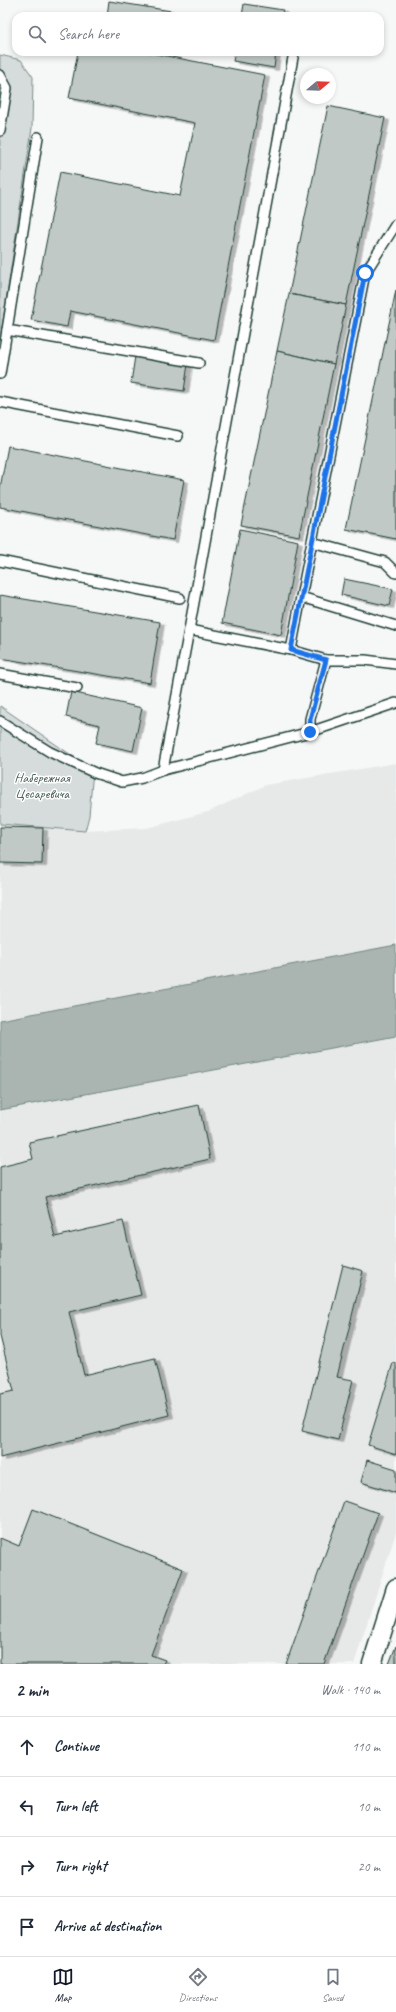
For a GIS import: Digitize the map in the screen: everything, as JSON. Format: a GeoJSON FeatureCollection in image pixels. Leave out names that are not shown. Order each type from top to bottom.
{"type":"FeatureCollection","features":[{"type":"Feature","properties":{"kind":"street"},"geometry":{"type":"LineString","coordinates":[[372,1664],[396,1588]]}},
{"type":"Feature","properties":{"kind":"lane"},"geometry":{"type":"LineString","coordinates":[[163,770],[293,56]]}},
{"type":"Feature","properties":{"kind":"lane"},"geometry":{"type":"LineString","coordinates":[[0,75],[7,88],[0,131]]}},
{"type":"Feature","properties":{"kind":"lane"},"geometry":{"type":"LineString","coordinates":[[0,374],[38,137]]}},
{"type":"Feature","properties":{"kind":"lane"},"geometry":{"type":"LineString","coordinates":[[291,650],[365,273],[396,224]]}},
{"type":"Feature","properties":{"kind":"lane"},"geometry":{"type":"LineString","coordinates":[[7,330],[199,363]]}},
{"type":"Feature","properties":{"kind":"lane"},"geometry":{"type":"LineString","coordinates":[[0,402],[178,436]]}},
{"type":"Feature","properties":{"kind":"lane"},"geometry":{"type":"LineString","coordinates":[[312,542],[385,562],[396,573]]}},
{"type":"Feature","properties":{"kind":"lane"},"geometry":{"type":"LineString","coordinates":[[0,561],[180,598]]}},
{"type":"Feature","properties":{"kind":"lane"},"geometry":{"type":"LineString","coordinates":[[301,597],[396,626]]}},
{"type":"Feature","properties":{"kind":"lane"},"geometry":{"type":"LineString","coordinates":[[189,630],[291,650],[326,660],[365,660],[396,664]]}},
{"type":"Feature","properties":{"kind":"lane"},"geometry":{"type":"LineString","coordinates":[[310,732],[310,719],[326,660]]}},
{"type":"Feature","properties":{"kind":"lane"},"geometry":{"type":"LineString","coordinates":[[0,674],[77,688]]}},
{"type":"Feature","properties":{"kind":"lane"},"geometry":{"type":"LineString","coordinates":[[0,720],[50,752],[94,773],[122,782],[142,778],[163,770],[310,732],[396,703]]}},
{"type":"Feature","properties":{"kind":"shaded area"},"geometry":{"type":"Polygon","coordinates":[[[396,763],[396,945],[0,1020],[0,824],[85,831],[147,828],[208,812],[266,785],[396,763]]]}},
{"type":"Feature","properties":{"kind":"shaded area"},"geometry":{"type":"Polygon","coordinates":[[[396,945],[396,1036],[0,1110],[0,1020],[396,945]]]}},
{"type":"Feature","properties":{"kind":"shaded area"},"geometry":{"type":"Polygon","coordinates":[[[396,1036],[396,1532],[354,1664],[0,1664],[0,1110],[396,1036]]]}},
{"type":"Feature","properties":{"kind":"green space"},"geometry":{"type":"Polygon","coordinates":[[[0,55],[21,60],[33,77],[32,128],[0,341],[0,55]]]}},
{"type":"Feature","properties":{"kind":"green space","name":"Набережная Цесаревича"},"geometry":{"type":"Polygon","coordinates":[[[0,706],[93,770],[89,816],[85,831],[0,824],[0,706]]]}},
{"type":"Feature","properties":{"kind":"building"},"geometry":{"type":"Polygon","coordinates":[[[109,1],[177,12],[108,12],[109,1]]]}},
{"type":"Feature","properties":{"kind":"building"},"geometry":{"type":"Polygon","coordinates":[[[244,4],[283,10],[283,12],[243,12],[244,4]]]}},
{"type":"Feature","properties":{"kind":"building"},"geometry":{"type":"Polygon","coordinates":[[[77,56],[167,56],[265,75],[214,340],[70,311],[67,327],[31,320],[60,172],[180,196],[195,123],[69,98],[77,56]]]}},
{"type":"Feature","properties":{"kind":"building"},"geometry":{"type":"Polygon","coordinates":[[[234,56],[276,56],[274,68],[233,61],[234,56]]]}},
{"type":"Feature","properties":{"kind":"building"},"geometry":{"type":"Polygon","coordinates":[[[328,106],[385,118],[346,305],[289,294],[328,106]]]}},
{"type":"Feature","properties":{"kind":"building"},"geometry":{"type":"Polygon","coordinates":[[[396,290],[396,539],[346,529],[396,290]]]}},
{"type":"Feature","properties":{"kind":"building"},"geometry":{"type":"Polygon","coordinates":[[[289,294],[346,305],[334,364],[277,351],[289,294]]]}},
{"type":"Feature","properties":{"kind":"building"},"geometry":{"type":"Polygon","coordinates":[[[277,351],[334,364],[299,536],[241,525],[277,351]]]}},
{"type":"Feature","properties":{"kind":"building"},"geometry":{"type":"Polygon","coordinates":[[[135,356],[188,364],[184,391],[131,383],[135,356]]]}},
{"type":"Feature","properties":{"kind":"building"},"geometry":{"type":"Polygon","coordinates":[[[8,446],[184,480],[173,540],[0,507],[0,488],[8,446]]]}},
{"type":"Feature","properties":{"kind":"building"},"geometry":{"type":"Polygon","coordinates":[[[240,529],[298,541],[281,635],[222,623],[240,529]]]}},
{"type":"Feature","properties":{"kind":"building"},"geometry":{"type":"Polygon","coordinates":[[[344,579],[393,589],[389,606],[341,595],[344,579]]]}},
{"type":"Feature","properties":{"kind":"building"},"geometry":{"type":"Polygon","coordinates":[[[0,595],[160,622],[150,683],[0,658],[0,595]]]}},
{"type":"Feature","properties":{"kind":"building"},"geometry":{"type":"Polygon","coordinates":[[[71,692],[142,708],[133,751],[96,743],[100,725],[66,717],[71,692]]]}},
{"type":"Feature","properties":{"kind":"building"},"geometry":{"type":"Polygon","coordinates":[[[0,827],[43,828],[42,864],[0,863],[0,827]]]}},
{"type":"Feature","properties":{"kind":"building"},"geometry":{"type":"Polygon","coordinates":[[[199,1105],[210,1159],[45,1197],[55,1237],[123,1221],[141,1295],[69,1312],[84,1375],[155,1358],[169,1415],[0,1458],[0,1394],[14,1391],[0,1336],[0,1167],[33,1159],[29,1142],[199,1105]]]}},
{"type":"Feature","properties":{"kind":"building"},"geometry":{"type":"Polygon","coordinates":[[[343,1265],[363,1271],[337,1377],[353,1380],[338,1440],[302,1431],[343,1265]]]}},
{"type":"Feature","properties":{"kind":"building"},"geometry":{"type":"Polygon","coordinates":[[[393,1363],[396,1363],[396,1454],[368,1445],[393,1363]]]}},
{"type":"Feature","properties":{"kind":"building"},"geometry":{"type":"Polygon","coordinates":[[[367,1460],[396,1469],[396,1493],[361,1482],[367,1460]]]}},
{"type":"Feature","properties":{"kind":"building"},"geometry":{"type":"Polygon","coordinates":[[[344,1501],[378,1513],[324,1664],[286,1664],[344,1501]]]}},
{"type":"Feature","properties":{"kind":"building"},"geometry":{"type":"Polygon","coordinates":[[[33,1509],[183,1569],[151,1655],[165,1660],[163,1664],[0,1664],[0,1538],[19,1546],[33,1509]]]}},
{"type":"Feature","properties":{"kind":"building"},"geometry":{"type":"Polygon","coordinates":[[[396,1646],[396,1664],[389,1664],[396,1646]]]}},
{"type":"Feature","properties":{"kind":"route"},"geometry":{"type":"LineString","coordinates":[[310,732],[310,719],[326,660],[291,650],[365,273]]}}]}
